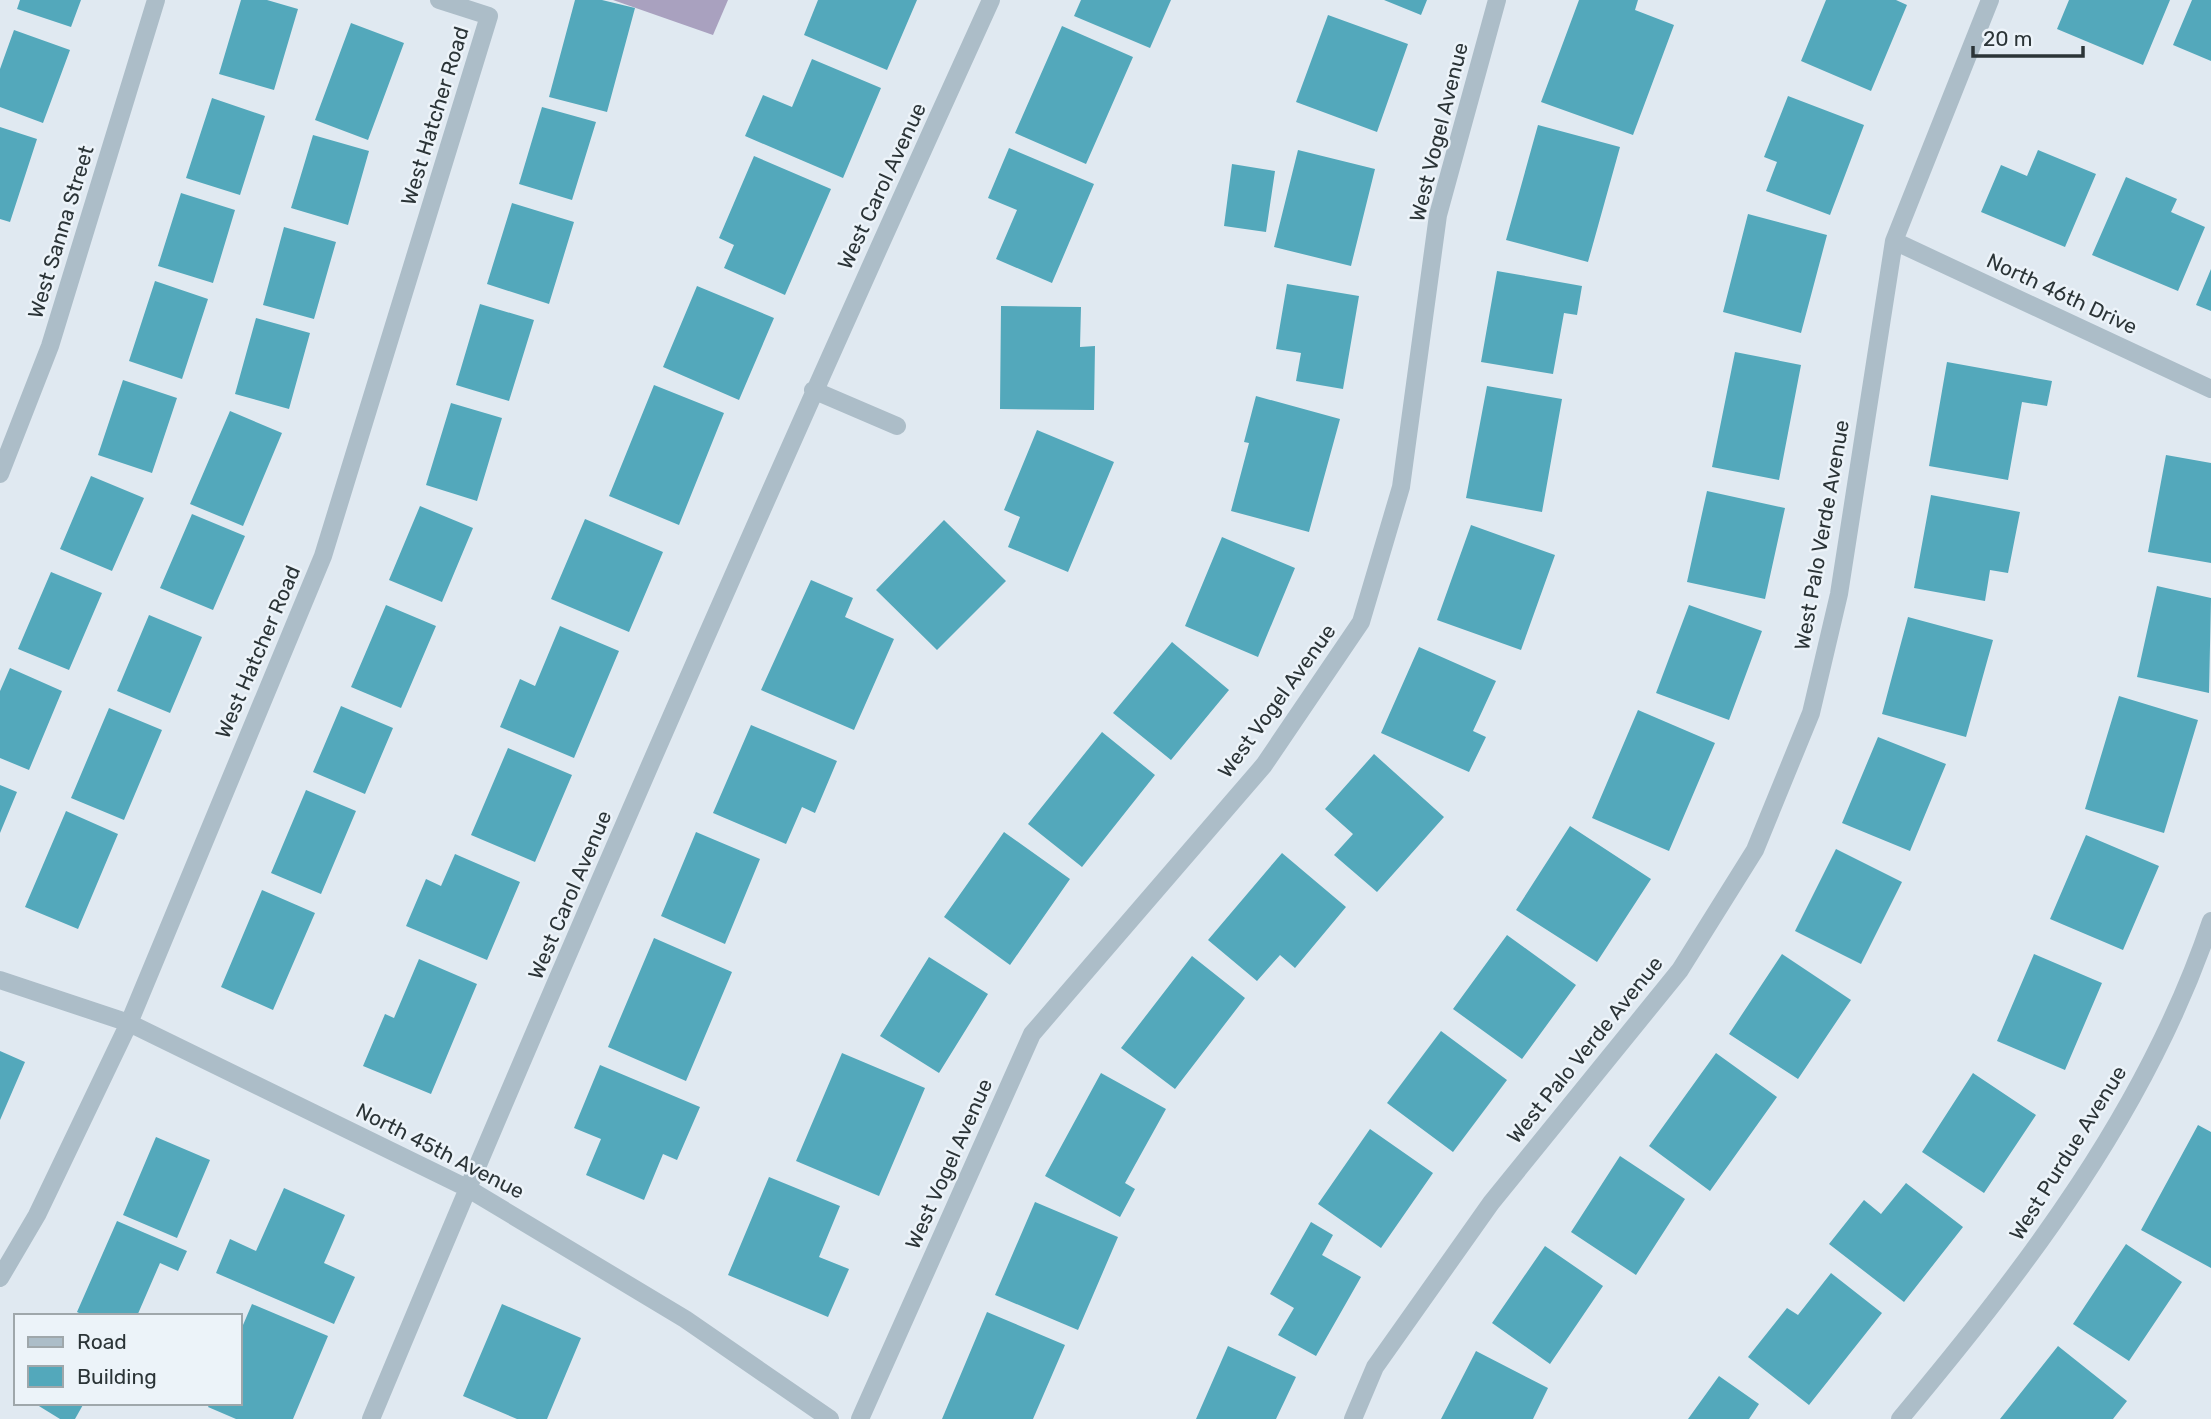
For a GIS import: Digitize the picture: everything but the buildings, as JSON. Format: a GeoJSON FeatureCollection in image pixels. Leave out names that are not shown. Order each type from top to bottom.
{"type":"FeatureCollection","features":[{"type":"Feature","properties":{"kind":"street","name":"West Sanna Street"},"geometry":{"type":"LineString","coordinates":[[0,474],[50,346],[156,0]]}},
{"type":"Feature","properties":{"kind":"street","name":"West Hatcher Road"},"geometry":{"type":"LineString","coordinates":[[0,1278],[37,1215],[129,1023],[323,556],[489,16],[439,0]]}},
{"type":"Feature","properties":{"kind":"street","name":"West Carol Avenue"},"geometry":{"type":"LineString","coordinates":[[371,1419],[467,1188],[813,390],[991,0]]}},
{"type":"Feature","properties":{"kind":"street","name":"West Vogel Avenue"},"geometry":{"type":"LineString","coordinates":[[860,1419],[1032,1034],[1264,765],[1361,622],[1401,487],[1438,215],[1497,0]]}},
{"type":"Feature","properties":{"kind":"street","name":"West Palo Verde Avenue"},"geometry":{"type":"LineString","coordinates":[[1353,1419],[1375,1367],[1490,1203],[1680,970],[1755,850],[1811,713],[1839,594],[1894,241],[1990,0]]}},
{"type":"Feature","properties":{"kind":"street","name":"North 46th Drive"},"geometry":{"type":"LineString","coordinates":[[1894,241],[2211,389]]}},
{"type":"Feature","properties":{"kind":"street"},"geometry":{"type":"LineString","coordinates":[[813,390],[897,426]]}},
{"type":"Feature","properties":{"kind":"street","name":"West Purdue Avenue"},"geometry":{"type":"LineString","coordinates":[[1900,1419],[2033,1254],[2093,1166],[2148,1067],[2198,960],[2211,921]]}},
{"type":"Feature","properties":{"kind":"street","name":"North 45th Avenue"},"geometry":{"type":"LineString","coordinates":[[0,981],[129,1023],[467,1188],[685,1319],[830,1419]]}},
{"type":"Feature","properties":{"kind":"shaded area"},"geometry":{"type":"Polygon","coordinates":[[[613,0],[728,0],[713,35],[613,0]]]}}]}
